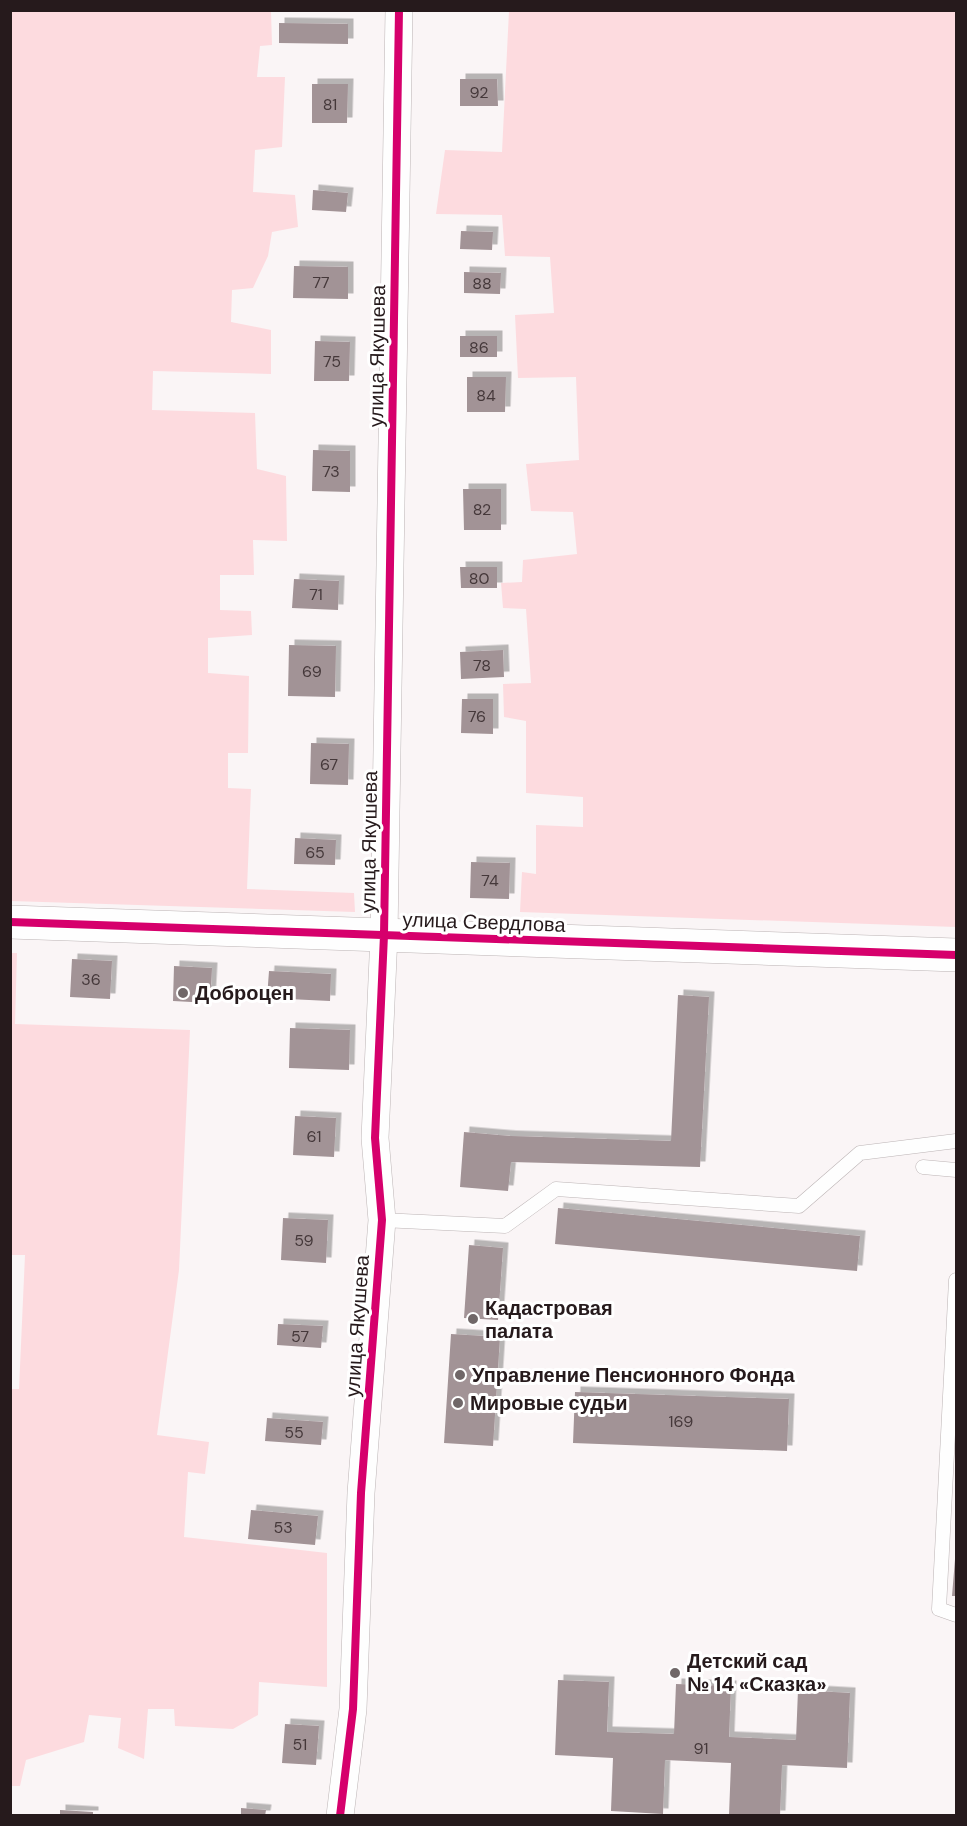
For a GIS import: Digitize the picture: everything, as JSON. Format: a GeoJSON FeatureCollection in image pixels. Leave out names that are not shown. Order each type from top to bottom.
{"type":"FeatureCollection","features":[{"type":"Feature","properties":{"kind":"street","name":"улица Якушева"},"geometry":{"type":"LineString","coordinates":[[340,1815],[353,1709],[361,1493],[382,1220],[375,1138],[384,935],[399,10]]}},
{"type":"Feature","properties":{"kind":"street","name":"улица Свердлова"},"geometry":{"type":"LineString","coordinates":[[10,922],[957,956]]}},
{"type":"Feature","properties":{"kind":"lane"},"geometry":{"type":"LineString","coordinates":[[382,1220],[505,1226],[556,1189],[799,1206],[860,1153],[957,1141]]}},
{"type":"Feature","properties":{"kind":"lane"},"geometry":{"type":"LineString","coordinates":[[923,1167],[957,1170]]}},
{"type":"Feature","properties":{"kind":"lane"},"geometry":{"type":"LineString","coordinates":[[957,1280],[950,1534],[939,1609],[957,1615]]}},
{"type":"Feature","properties":{"kind":"shaded area"},"geometry":{"type":"Polygon","coordinates":[[[11,10],[271,11],[272,45],[260,46],[257,77],[285,77],[282,147],[255,150],[253,192],[295,195],[298,227],[272,232],[268,256],[253,288],[232,290],[231,322],[271,330],[271,374],[153,371],[152,410],[255,413],[257,469],[286,476],[287,541],[253,540],[254,575],[220,575],[220,610],[251,611],[252,635],[208,638],[208,673],[249,676],[248,753],[228,753],[228,788],[251,789],[247,889],[354,893],[355,912],[11,901],[11,10]]]}},
{"type":"Feature","properties":{"kind":"shaded area"},"geometry":{"type":"Polygon","coordinates":[[[509,11],[956,11],[956,927],[520,912],[522,872],[536,874],[536,825],[583,827],[583,797],[526,793],[526,721],[504,717],[503,684],[531,683],[526,609],[503,608],[501,583],[522,582],[523,560],[577,554],[573,512],[531,511],[526,464],[579,460],[576,377],[518,378],[515,315],[554,313],[550,257],[505,256],[502,215],[436,214],[445,150],[502,152],[509,11]]]}},
{"type":"Feature","properties":{"kind":"shaded area"},"geometry":{"type":"Polygon","coordinates":[[[11,953],[17,953],[15,1024],[190,1030],[179,1270],[157,1435],[209,1442],[205,1474],[188,1472],[184,1537],[327,1553],[327,1687],[259,1682],[258,1715],[233,1729],[175,1726],[174,1709],[148,1709],[144,1759],[118,1748],[121,1718],[89,1715],[84,1742],[26,1760],[20,1786],[10,1786],[10,1389],[19,1389],[25,1255],[10,1255],[11,953]]]}},
{"type":"Feature","properties":{"kind":"building"},"geometry":{"type":"Polygon","coordinates":[[[279,23],[348,24],[348,44],[279,43],[279,23]]]}},
{"type":"Feature","properties":{"kind":"building"},"geometry":{"type":"Polygon","coordinates":[[[460,79],[497,79],[498,106],[460,106],[460,79]]]}},
{"type":"Feature","properties":{"kind":"building"},"geometry":{"type":"Polygon","coordinates":[[[312,84],[348,84],[347,123],[312,123],[312,84]]]}},
{"type":"Feature","properties":{"kind":"building"},"geometry":{"type":"Polygon","coordinates":[[[313,190],[348,193],[346,212],[312,210],[313,190]]]}},
{"type":"Feature","properties":{"kind":"building"},"geometry":{"type":"Polygon","coordinates":[[[461,231],[493,232],[492,250],[460,249],[461,231]]]}},
{"type":"Feature","properties":{"kind":"building"},"geometry":{"type":"Polygon","coordinates":[[[294,266],[348,267],[348,299],[293,298],[294,266]]]}},
{"type":"Feature","properties":{"kind":"building"},"geometry":{"type":"Polygon","coordinates":[[[464,272],[501,273],[500,294],[464,293],[464,272]]]}},
{"type":"Feature","properties":{"kind":"building"},"geometry":{"type":"Polygon","coordinates":[[[460,336],[497,336],[497,357],[460,357],[460,336]]]}},
{"type":"Feature","properties":{"kind":"building"},"geometry":{"type":"Polygon","coordinates":[[[315,341],[350,342],[349,381],[314,381],[315,341]]]}},
{"type":"Feature","properties":{"kind":"building"},"geometry":{"type":"Polygon","coordinates":[[[467,377],[506,377],[505,412],[467,412],[467,377]]]}},
{"type":"Feature","properties":{"kind":"building"},"geometry":{"type":"Polygon","coordinates":[[[313,450],[350,451],[350,492],[312,491],[313,450]]]}},
{"type":"Feature","properties":{"kind":"building"},"geometry":{"type":"Polygon","coordinates":[[[463,489],[501,489],[501,530],[464,530],[463,489]]]}},
{"type":"Feature","properties":{"kind":"building"},"geometry":{"type":"Polygon","coordinates":[[[460,567],[497,567],[497,588],[461,588],[460,567]]]}},
{"type":"Feature","properties":{"kind":"building"},"geometry":{"type":"Polygon","coordinates":[[[294,579],[339,581],[338,610],[292,608],[294,579]]]}},
{"type":"Feature","properties":{"kind":"building"},"geometry":{"type":"Polygon","coordinates":[[[289,645],[336,646],[335,697],[288,696],[289,645]]]}},
{"type":"Feature","properties":{"kind":"building"},"geometry":{"type":"Polygon","coordinates":[[[503,650],[504,677],[461,679],[460,652],[503,650]]]}},
{"type":"Feature","properties":{"kind":"building"},"geometry":{"type":"Polygon","coordinates":[[[462,699],[493,699],[493,734],[461,733],[462,699]]]}},
{"type":"Feature","properties":{"kind":"building"},"geometry":{"type":"Polygon","coordinates":[[[311,743],[349,744],[348,785],[310,784],[311,743]]]}},
{"type":"Feature","properties":{"kind":"building"},"geometry":{"type":"Polygon","coordinates":[[[295,838],[336,840],[335,865],[294,864],[295,838]]]}},
{"type":"Feature","properties":{"kind":"building"},"geometry":{"type":"Polygon","coordinates":[[[471,862],[510,863],[509,899],[470,898],[471,862]]]}},
{"type":"Feature","properties":{"kind":"building"},"geometry":{"type":"Polygon","coordinates":[[[72,959],[112,961],[110,999],[70,997],[72,959]]]}},
{"type":"Feature","properties":{"kind":"building"},"geometry":{"type":"Polygon","coordinates":[[[174,966],[212,968],[210,1003],[173,1001],[174,966]]]}},
{"type":"Feature","properties":{"kind":"building"},"geometry":{"type":"Polygon","coordinates":[[[269,971],[331,974],[330,1001],[267,998],[269,971]]]}},
{"type":"Feature","properties":{"kind":"building"},"geometry":{"type":"Polygon","coordinates":[[[678,995],[709,997],[700,1167],[511,1162],[508,1191],[460,1187],[464,1132],[511,1136],[671,1141],[678,995]]]}},
{"type":"Feature","properties":{"kind":"building"},"geometry":{"type":"Polygon","coordinates":[[[290,1028],[350,1030],[349,1070],[289,1068],[290,1028]]]}},
{"type":"Feature","properties":{"kind":"building"},"geometry":{"type":"Polygon","coordinates":[[[295,1116],[336,1118],[334,1157],[293,1155],[295,1116]]]}},
{"type":"Feature","properties":{"kind":"building"},"geometry":{"type":"Polygon","coordinates":[[[558,1208],[860,1236],[857,1271],[555,1244],[558,1208]]]}},
{"type":"Feature","properties":{"kind":"building"},"geometry":{"type":"Polygon","coordinates":[[[283,1218],[328,1220],[326,1263],[281,1260],[283,1218]]]}},
{"type":"Feature","properties":{"kind":"building"},"geometry":{"type":"Polygon","coordinates":[[[469,1245],[503,1248],[498,1320],[464,1318],[469,1245]]]}},
{"type":"Feature","properties":{"kind":"building"},"geometry":{"type":"Polygon","coordinates":[[[278,1324],[323,1326],[321,1348],[277,1345],[278,1324]]]}},
{"type":"Feature","properties":{"kind":"building"},"geometry":{"type":"Polygon","coordinates":[[[451,1334],[500,1337],[493,1446],[444,1443],[451,1334]]]}},
{"type":"Feature","properties":{"kind":"building"},"geometry":{"type":"Polygon","coordinates":[[[575,1392],[789,1399],[787,1451],[573,1443],[575,1392]]]}},
{"type":"Feature","properties":{"kind":"building"},"geometry":{"type":"Polygon","coordinates":[[[267,1418],[323,1422],[321,1445],[265,1441],[267,1418]]]}},
{"type":"Feature","properties":{"kind":"building"},"geometry":{"type":"Polygon","coordinates":[[[251,1510],[318,1516],[315,1545],[248,1539],[251,1510]]]}},
{"type":"Feature","properties":{"kind":"building"},"geometry":{"type":"Polygon","coordinates":[[[955,1559],[956,1596],[952,1596],[955,1559]]]}},
{"type":"Feature","properties":{"kind":"building"},"geometry":{"type":"Polygon","coordinates":[[[558,1680],[609,1682],[607,1732],[674,1734],[676,1684],[731,1686],[729,1737],[796,1740],[798,1690],[850,1693],[847,1768],[782,1765],[780,1816],[729,1815],[731,1763],[665,1760],[663,1814],[611,1811],[613,1758],[555,1755],[558,1680]]]}},
{"type":"Feature","properties":{"kind":"building"},"geometry":{"type":"Polygon","coordinates":[[[285,1724],[319,1726],[316,1765],[282,1763],[285,1724]]]}},
{"type":"Feature","properties":{"kind":"building"},"geometry":{"type":"Polygon","coordinates":[[[241,1808],[266,1810],[265,1816],[241,1816],[241,1808]]]}},
{"type":"Feature","properties":{"kind":"building"},"geometry":{"type":"Polygon","coordinates":[[[60,1810],[93,1812],[93,1816],[60,1816],[60,1810]]]}},
{"type":"Feature","properties":{"kind":"cycle path"},"geometry":{"type":"LineString","coordinates":[[340,1816],[353,1709],[361,1493],[382,1220],[375,1138],[384,935],[399,10]]}},
{"type":"Feature","properties":{"kind":"cycle path"},"geometry":{"type":"LineString","coordinates":[[10,922],[956,955]]}},
{"type":"Feature","properties":{"kind":"place","name":"Доброцен"},"geometry":{"type":"Point","coordinates":[183,993]}},
{"type":"Feature","properties":{"kind":"place","name":"Кадастровая палата"},"geometry":{"type":"Point","coordinates":[473,1319]}},
{"type":"Feature","properties":{"kind":"place","name":"Управление Пенсионного Фонда"},"geometry":{"type":"Point","coordinates":[460,1375]}},
{"type":"Feature","properties":{"kind":"place","name":"Мировые судьи"},"geometry":{"type":"Point","coordinates":[458,1403]}},
{"type":"Feature","properties":{"kind":"place","name":"Детский сад № 14 «Сказка»"},"geometry":{"type":"Point","coordinates":[675,1673]}}]}
